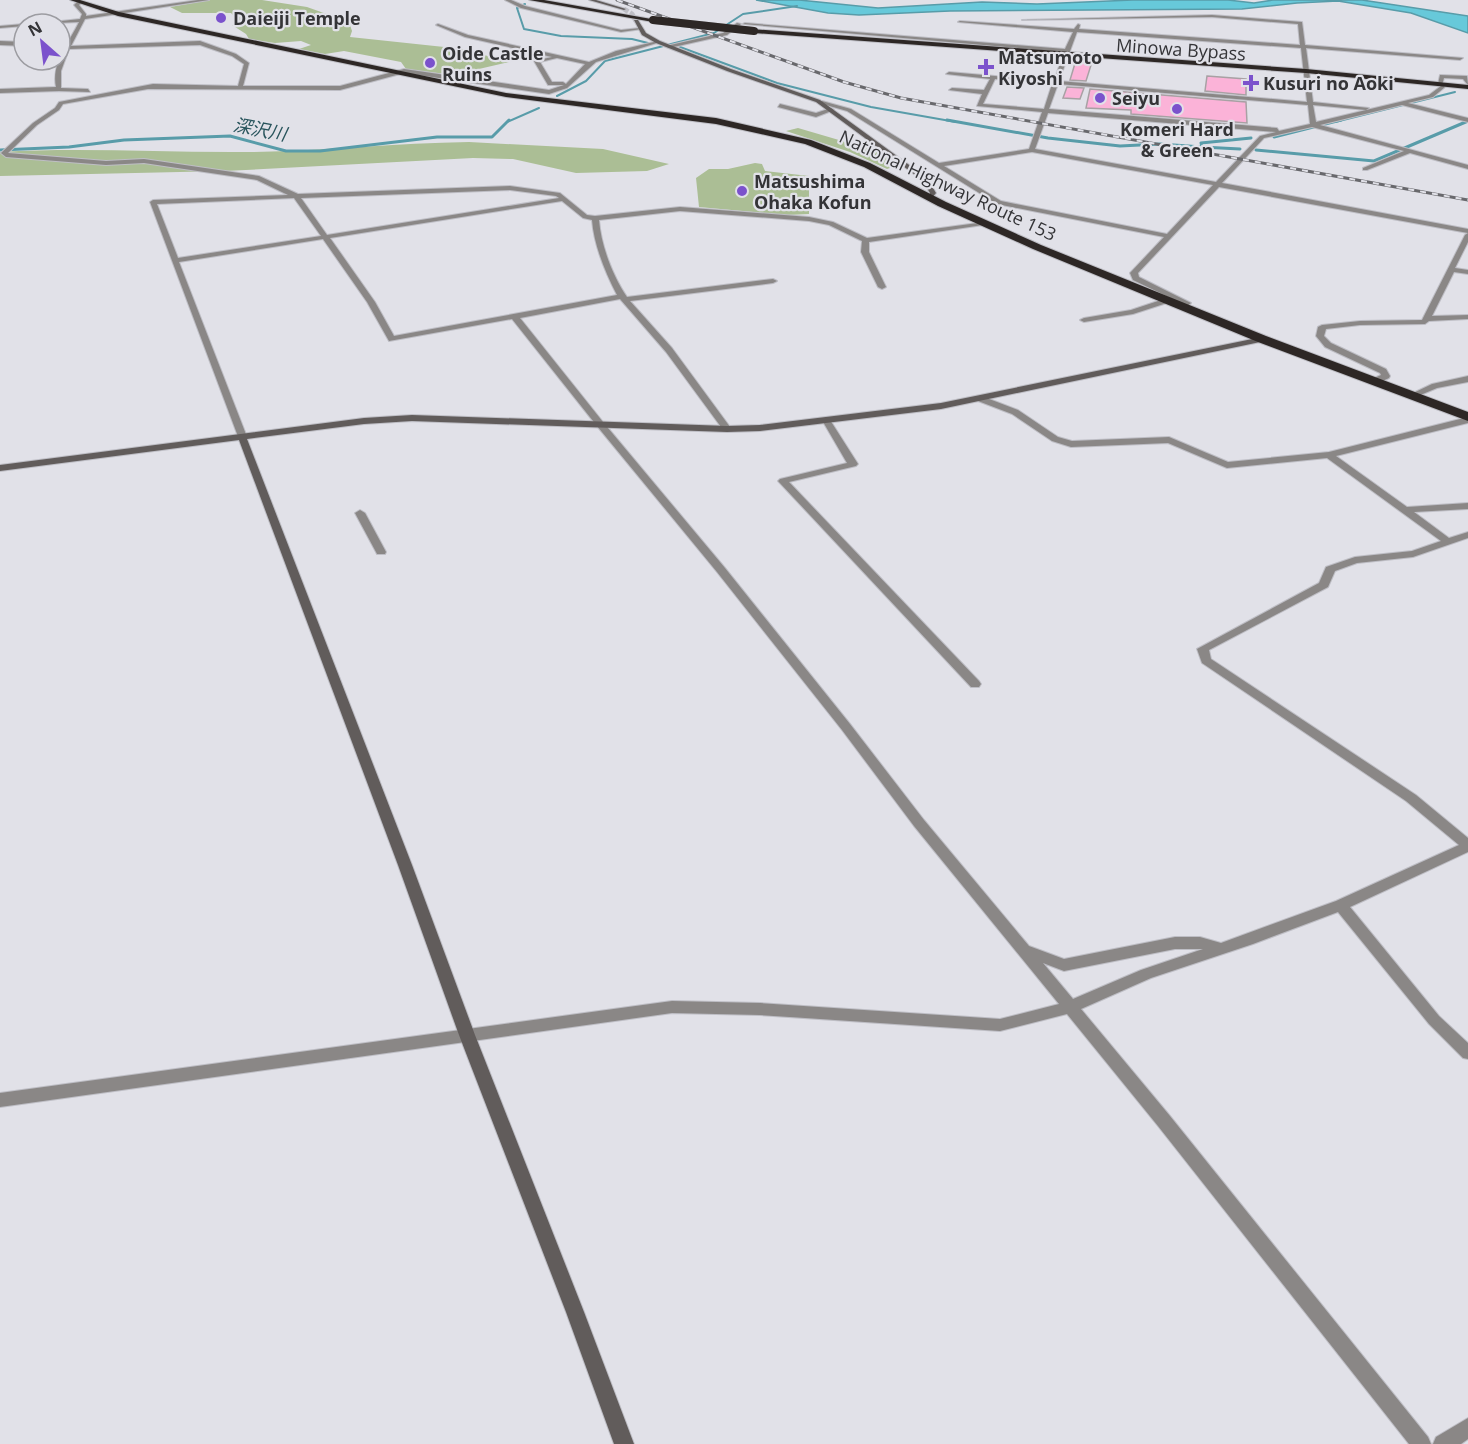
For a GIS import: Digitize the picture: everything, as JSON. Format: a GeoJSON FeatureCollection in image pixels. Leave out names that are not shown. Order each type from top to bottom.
{"type":"FeatureCollection","features":[{"type":"Feature","properties":{"kind":"highway","name":"Minowa Bypass"},"geometry":{"type":"LineString","coordinates":[[532,0],[653,20],[754,31],[1306,72],[1468,89]]}},
{"type":"Feature","properties":{"kind":"highway","name":"National Highway Route 153"},"geometry":{"type":"LineString","coordinates":[[76,1],[118,14],[506,95],[683,117],[766,131],[848,157],[983,223],[1262,339],[1468,419]]}},
{"type":"Feature","properties":{"kind":"street"},"geometry":{"type":"LineString","coordinates":[[72,20],[207,0]]}},
{"type":"Feature","properties":{"kind":"street"},"geometry":{"type":"LineString","coordinates":[[507,0],[523,7],[621,32],[640,29]]}},
{"type":"Feature","properties":{"kind":"street"},"geometry":{"type":"LineString","coordinates":[[591,0],[624,9]]}},
{"type":"Feature","properties":{"kind":"street"},"geometry":{"type":"LineString","coordinates":[[72,41],[84,14],[76,5],[76,1]]}},
{"type":"Feature","properties":{"kind":"street"},"geometry":{"type":"LineString","coordinates":[[1022,21],[1212,16],[1299,23],[1313,125]]}},
{"type":"Feature","properties":{"kind":"street"},"geometry":{"type":"LineString","coordinates":[[1032,150],[1066,53],[1082,19]]}},
{"type":"Feature","properties":{"kind":"street"},"geometry":{"type":"LineString","coordinates":[[636,21],[640,29],[668,46],[754,79],[849,110],[999,203],[1168,236]]}},
{"type":"Feature","properties":{"kind":"street"},"geometry":{"type":"LineString","coordinates":[[960,22],[1460,58]]}},
{"type":"Feature","properties":{"kind":"street"},"geometry":{"type":"LineString","coordinates":[[668,46],[725,34],[742,24],[1066,53]]}},
{"type":"Feature","properties":{"kind":"street"},"geometry":{"type":"LineString","coordinates":[[438,25],[467,36],[590,64]]}},
{"type":"Feature","properties":{"kind":"street"},"geometry":{"type":"LineString","coordinates":[[0,91],[59,89],[92,91],[153,86],[340,88],[404,71],[549,92],[572,83],[590,64],[659,42]]}},
{"type":"Feature","properties":{"kind":"street"},"geometry":{"type":"LineString","coordinates":[[72,47],[200,43],[234,55],[247,64],[240,88]]}},
{"type":"Feature","properties":{"kind":"street"},"geometry":{"type":"LineString","coordinates":[[1182,306],[1187,303],[1133,276],[1215,184],[1262,137],[1431,96],[1442,85],[1442,76],[1467,80],[1456,49]]}},
{"type":"Feature","properties":{"kind":"street"},"geometry":{"type":"LineString","coordinates":[[562,57],[537,61],[550,84],[572,83]]}},
{"type":"Feature","properties":{"kind":"street"},"geometry":{"type":"LineString","coordinates":[[59,89],[56,82],[60,72]]}},
{"type":"Feature","properties":{"kind":"street"},"geometry":{"type":"LineString","coordinates":[[949,74],[1377,109]]}},
{"type":"Feature","properties":{"kind":"street"},"geometry":{"type":"LineString","coordinates":[[993,78],[979,105],[1287,131]]}},
{"type":"Feature","properties":{"kind":"street"},"geometry":{"type":"LineString","coordinates":[[153,86],[61,103],[57,110],[35,124],[8,149],[6,155],[106,163],[144,161],[259,178],[296,196],[327,238],[392,339],[623,298],[772,281]]}},
{"type":"Feature","properties":{"kind":"street"},"geometry":{"type":"LineString","coordinates":[[952,90],[984,92]]}},
{"type":"Feature","properties":{"kind":"street"},"geometry":{"type":"LineString","coordinates":[[822,103],[925,179],[933,193],[929,198]]}},
{"type":"Feature","properties":{"kind":"street"},"geometry":{"type":"LineString","coordinates":[[1404,104],[1466,120]]}},
{"type":"Feature","properties":{"kind":"street"},"geometry":{"type":"LineString","coordinates":[[780,106],[816,115],[831,110]]}},
{"type":"Feature","properties":{"kind":"street"},"geometry":{"type":"LineString","coordinates":[[1313,125],[1468,167]]}},
{"type":"Feature","properties":{"kind":"street"},"geometry":{"type":"LineString","coordinates":[[1365,169],[1404,149]]}},
{"type":"Feature","properties":{"kind":"street"},"geometry":{"type":"LineString","coordinates":[[940,165],[1032,150],[1468,233],[1427,320]]}},
{"type":"Feature","properties":{"kind":"street"},"geometry":{"type":"LineString","coordinates":[[624,1444],[466,1035],[405,865],[153,202],[510,188],[558,194],[566,198],[585,217],[680,209],[809,219],[831,224],[866,240],[983,223]]}},
{"type":"Feature","properties":{"kind":"street"},"geometry":{"type":"LineString","coordinates":[[174,261],[566,198]]}},
{"type":"Feature","properties":{"kind":"street"},"geometry":{"type":"LineString","coordinates":[[594,218],[611,278],[623,298],[669,350],[727,429]]}},
{"type":"Feature","properties":{"kind":"street"},"geometry":{"type":"LineString","coordinates":[[866,240],[865,252],[882,287]]}},
{"type":"Feature","properties":{"kind":"street"},"geometry":{"type":"LineString","coordinates":[[1450,269],[1468,272]]}},
{"type":"Feature","properties":{"kind":"street"},"geometry":{"type":"LineString","coordinates":[[1084,320],[1133,312],[1167,300]]}},
{"type":"Feature","properties":{"kind":"street"},"geometry":{"type":"LineString","coordinates":[[515,317],[720,570],[919,823],[1164,1120],[1421,1444]]}},
{"type":"Feature","properties":{"kind":"street"},"geometry":{"type":"LineString","coordinates":[[1373,382],[1386,376],[1383,372],[1328,345],[1320,336],[1322,327],[1360,323],[1425,322],[1468,317]]}},
{"type":"Feature","properties":{"kind":"street"},"geometry":{"type":"LineString","coordinates":[[0,468],[412,418],[727,429],[760,428],[981,399],[1262,339]]}},
{"type":"Feature","properties":{"kind":"street"},"geometry":{"type":"LineString","coordinates":[[1411,396],[1435,386],[1468,379]]}},
{"type":"Feature","properties":{"kind":"street"},"geometry":{"type":"LineString","coordinates":[[981,399],[1015,412],[1055,439],[1071,444],[1169,440],[1227,465],[1329,455],[1468,419]]}},
{"type":"Feature","properties":{"kind":"street"},"geometry":{"type":"LineString","coordinates":[[826,420],[853,464],[783,481],[975,684]]}},
{"type":"Feature","properties":{"kind":"street"},"geometry":{"type":"LineString","coordinates":[[1329,455],[1447,541]]}},
{"type":"Feature","properties":{"kind":"street"},"geometry":{"type":"LineString","coordinates":[[1405,510],[1468,506]]}},
{"type":"Feature","properties":{"kind":"street"},"geometry":{"type":"LineString","coordinates":[[360,513],[381,552]]}},
{"type":"Feature","properties":{"kind":"street"},"geometry":{"type":"LineString","coordinates":[[0,1100],[672,1007],[760,1009],[1000,1025],[1070,1007],[1146,974],[1341,905],[1468,846],[1410,798],[1206,661],[1203,649],[1324,585],[1330,569],[1355,560],[1413,554],[1468,536]]}},
{"type":"Feature","properties":{"kind":"street"},"geometry":{"type":"LineString","coordinates":[[1341,905],[1434,1020],[1468,1053]]}},
{"type":"Feature","properties":{"kind":"street"},"geometry":{"type":"LineString","coordinates":[[1022,950],[1064,965],[1175,943],[1200,943],[1222,949]]}},
{"type":"Feature","properties":{"kind":"street"},"geometry":{"type":"LineString","coordinates":[[1443,1444],[1468,1428]]}},
{"type":"Feature","properties":{"kind":"green space"},"geometry":{"type":"Polygon","coordinates":[[[210,0],[262,0],[307,7],[349,22],[352,31],[350,37],[463,49],[509,62],[453,75],[406,69],[401,62],[344,51],[325,54],[299,49],[311,45],[301,41],[275,43],[249,39],[246,34],[232,25],[242,24],[231,13],[182,13],[170,7],[210,0]]]}},
{"type":"Feature","properties":{"kind":"green space"},"geometry":{"type":"Polygon","coordinates":[[[798,128],[873,150],[899,165],[887,169],[850,152],[786,131],[798,128]]]}},
{"type":"Feature","properties":{"kind":"green space"},"geometry":{"type":"Polygon","coordinates":[[[469,142],[603,149],[669,164],[647,171],[576,173],[513,159],[473,158],[225,171],[0,176],[0,152],[63,150],[251,152],[469,142]]]}},
{"type":"Feature","properties":{"kind":"green space"},"geometry":{"type":"Polygon","coordinates":[[[755,163],[762,164],[765,171],[809,176],[809,214],[787,215],[699,207],[696,178],[709,169],[728,169],[755,163]]]}},
{"type":"Feature","properties":{"kind":"water"},"geometry":{"type":"Polygon","coordinates":[[[756,0],[799,0],[878,8],[982,2],[1037,4],[1133,0],[1228,0],[1254,3],[1273,0],[1362,0],[1468,16],[1468,33],[1411,13],[1338,1],[1242,9],[950,11],[859,15],[828,13],[756,0]]]}},
{"type":"Feature","properties":{"kind":"building"},"geometry":{"type":"Polygon","coordinates":[[[1076,60],[1092,62],[1086,81],[1070,80],[1076,60]]]}},
{"type":"Feature","properties":{"kind":"building"},"geometry":{"type":"Polygon","coordinates":[[[1207,76],[1246,79],[1246,95],[1205,91],[1207,76]]]}},
{"type":"Feature","properties":{"kind":"building"},"geometry":{"type":"Polygon","coordinates":[[[1067,87],[1084,88],[1080,99],[1063,98],[1067,87]]]}},
{"type":"Feature","properties":{"kind":"building","name":"Komeri Hard & Green"},"geometry":{"type":"Polygon","coordinates":[[[1090,89],[1246,102],[1247,123],[1131,114],[1131,110],[1086,108],[1090,89]]]}},
{"type":"Feature","properties":{"kind":"waterway"},"geometry":{"type":"LineString","coordinates":[[525,4],[517,8],[524,29],[561,36],[632,39],[648,43]]}},
{"type":"Feature","properties":{"kind":"waterway","name":"深沢川"},"geometry":{"type":"LineString","coordinates":[[557,96],[586,81],[605,61],[714,33],[743,14],[797,6]]}},
{"type":"Feature","properties":{"kind":"waterway"},"geometry":{"type":"LineString","coordinates":[[680,47],[777,83],[871,107],[956,122]]}},
{"type":"Feature","properties":{"kind":"waterway"},"geometry":{"type":"LineString","coordinates":[[1335,122],[1455,92]]}},
{"type":"Feature","properties":{"kind":"waterway","name":"深沢川"},"geometry":{"type":"LineString","coordinates":[[507,122],[539,108]]}},
{"type":"Feature","properties":{"kind":"waterway"},"geometry":{"type":"LineString","coordinates":[[947,120],[1048,138],[1120,146],[1160,144],[1202,147]]}},
{"type":"Feature","properties":{"kind":"waterway"},"geometry":{"type":"LineString","coordinates":[[1274,137],[1341,120]]}},
{"type":"Feature","properties":{"kind":"waterway"},"geometry":{"type":"LineString","coordinates":[[1256,150],[1374,161],[1468,121]]}},
{"type":"Feature","properties":{"kind":"waterway","name":"深沢川"},"geometry":{"type":"LineString","coordinates":[[0,150],[69,147],[124,140],[230,136],[286,151],[320,151],[437,137],[492,137],[507,122]]}},
{"type":"Feature","properties":{"kind":"waterway"},"geometry":{"type":"LineString","coordinates":[[1202,147],[1201,143],[1251,138]]}},
{"type":"Feature","properties":{"kind":"waterway"},"geometry":{"type":"LineString","coordinates":[[1202,147],[1240,149]]}},
{"type":"Feature","properties":{"kind":"tunnel"},"geometry":{"type":"LineString","coordinates":[[624,9],[632,14],[636,21]]}},
{"type":"Feature","properties":{"kind":"railway"},"geometry":{"type":"LineString","coordinates":[[617,0],[844,82],[901,98],[1468,200]]}},
{"type":"Feature","properties":{"kind":"place","name":"Daieiji Temple"},"geometry":{"type":"Point","coordinates":[221,18]}},
{"type":"Feature","properties":{"kind":"place","name":"Oide Castle Ruins"},"geometry":{"type":"Point","coordinates":[430,63]}},
{"type":"Feature","properties":{"kind":"place","name":"Matsumoto Kiyoshi"},"geometry":{"type":"Point","coordinates":[986,67]}},
{"type":"Feature","properties":{"kind":"place","name":"Kusuri no Aoki"},"geometry":{"type":"Point","coordinates":[1251,83]}},
{"type":"Feature","properties":{"kind":"place","name":"Seiyu"},"geometry":{"type":"Point","coordinates":[1100,98]}},
{"type":"Feature","properties":{"kind":"place","name":"Komeri Hard & Green"},"geometry":{"type":"Point","coordinates":[1177,109]}},
{"type":"Feature","properties":{"kind":"place","name":"Matsushima Ohaka Kofun"},"geometry":{"type":"Point","coordinates":[742,191]}}]}
